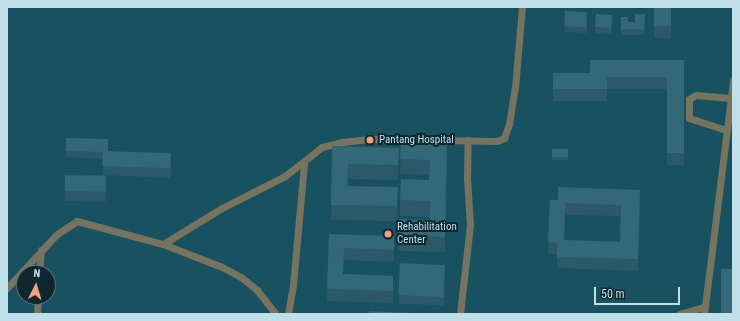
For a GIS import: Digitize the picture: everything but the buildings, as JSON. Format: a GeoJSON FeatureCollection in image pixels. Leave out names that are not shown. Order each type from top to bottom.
{"type":"FeatureCollection","features":[{"type":"Feature","properties":{"kind":"lane"},"geometry":{"type":"LineString","coordinates":[[163,244],[304,164],[322,147],[342,142],[370,139],[497,141],[504,138],[509,124],[515,88],[522,7]]}},
{"type":"Feature","properties":{"kind":"lane"},"geometry":{"type":"LineString","coordinates":[[679,314],[704,310],[722,185],[726,130],[733,80]]}},
{"type":"Feature","properties":{"kind":"lane"},"geometry":{"type":"LineString","coordinates":[[726,130],[689,118],[689,99],[696,95],[730,98]]}},
{"type":"Feature","properties":{"kind":"lane"},"geometry":{"type":"LineString","coordinates":[[460,314],[470,225],[467,179],[468,140]]}},
{"type":"Feature","properties":{"kind":"lane"},"geometry":{"type":"LineString","coordinates":[[288,314],[293,285],[304,164]]}},
{"type":"Feature","properties":{"kind":"lane"},"geometry":{"type":"LineString","coordinates":[[7,288],[41,249],[69,224],[77,221],[163,244],[222,267],[241,277],[257,290],[276,314]]}},
{"type":"Feature","properties":{"kind":"lane"},"geometry":{"type":"LineString","coordinates":[[40,265],[41,249]]}},
{"type":"Feature","properties":{"kind":"shaded area","name":"Pantang Hospital"},"geometry":{"type":"Polygon","coordinates":[[[7,7],[733,7],[733,314],[7,314],[7,7]]]}},
{"type":"Feature","properties":{"kind":"place","name":"Pantang Hospital"},"geometry":{"type":"Point","coordinates":[370,140]}},
{"type":"Feature","properties":{"kind":"place","name":"Rehabilitation Center"},"geometry":{"type":"Point","coordinates":[388,234]}}]}
